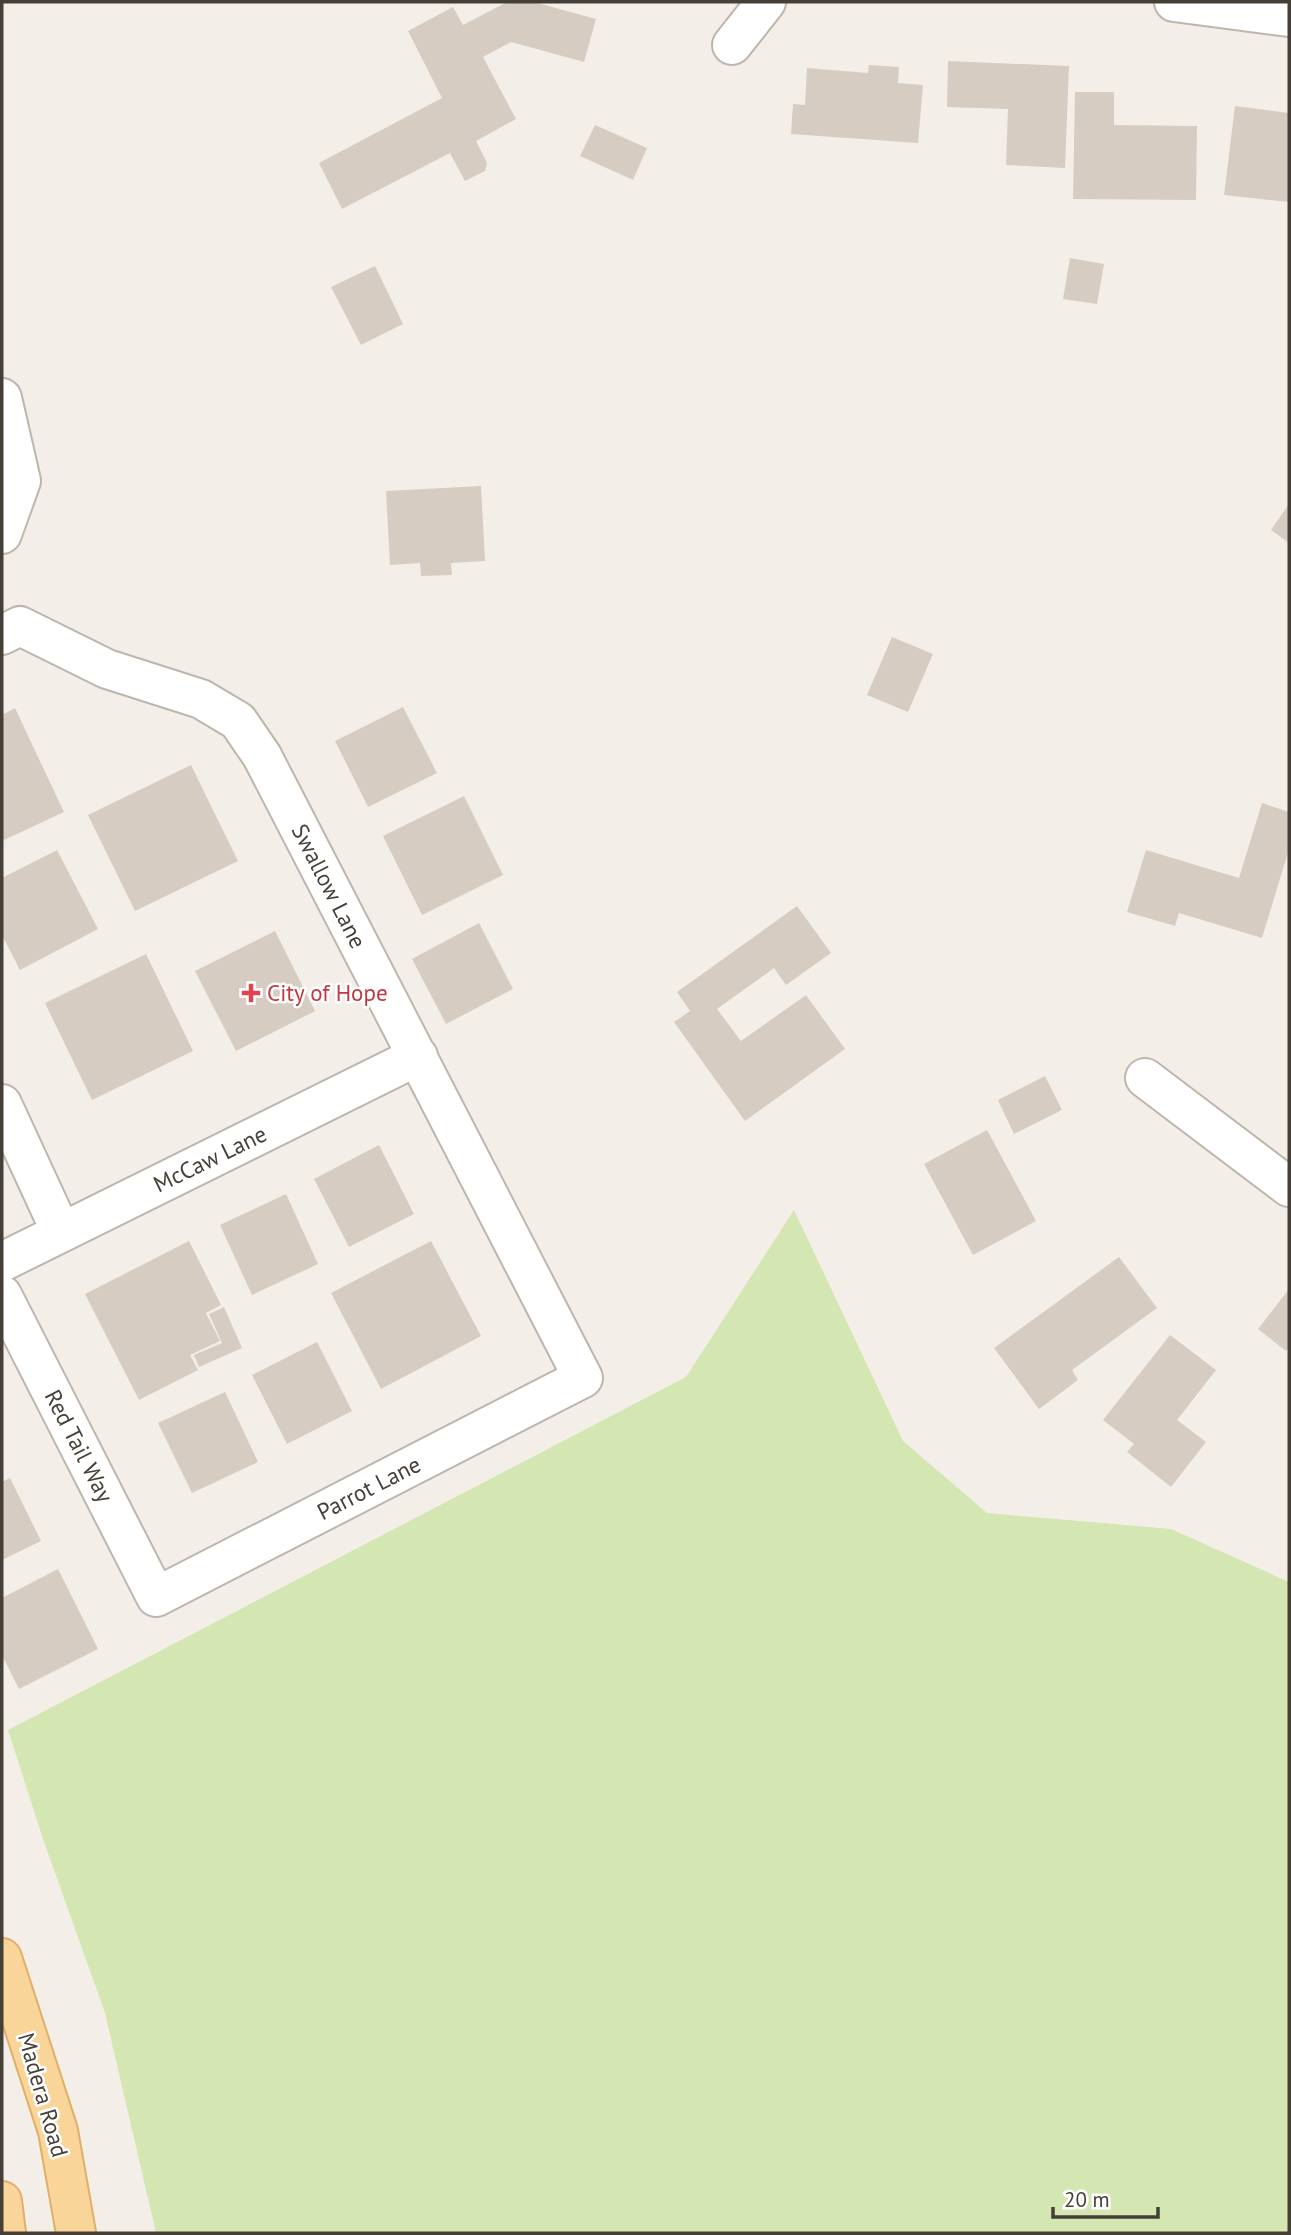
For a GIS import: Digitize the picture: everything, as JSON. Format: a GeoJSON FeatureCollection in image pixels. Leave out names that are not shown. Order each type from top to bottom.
{"type":"FeatureCollection","features":[{"type":"Feature","properties":{"kind":"main road","name":"Madera Road"},"geometry":{"type":"LineString","coordinates":[[2,1958],[58,2131],[76,2233]]}},
{"type":"Feature","properties":{"kind":"main road"},"geometry":{"type":"LineString","coordinates":[[2,2201],[6,2233]]}},
{"type":"Feature","properties":{"kind":"street"},"geometry":{"type":"LineString","coordinates":[[732,45],[766,2]]}},
{"type":"Feature","properties":{"kind":"street"},"geometry":{"type":"LineString","coordinates":[[1174,2],[1289,17]]}},
{"type":"Feature","properties":{"kind":"street"},"geometry":{"type":"LineString","coordinates":[[2,398],[21,481],[2,534]]}},
{"type":"Feature","properties":{"kind":"street","name":"Swallow Lane"},"geometry":{"type":"LineString","coordinates":[[11,631],[107,669],[201,699],[239,722],[262,756],[583,1378]]}},
{"type":"Feature","properties":{"kind":"street","name":"McCaw Lane"},"geometry":{"type":"LineString","coordinates":[[2,1262],[418,1056]]}},
{"type":"Feature","properties":{"kind":"street"},"geometry":{"type":"LineString","coordinates":[[1145,1078],[1289,1187]]}},
{"type":"Feature","properties":{"kind":"street"},"geometry":{"type":"LineString","coordinates":[[2,1104],[61,1232]]}},
{"type":"Feature","properties":{"kind":"street","name":"Red Tail Way"},"geometry":{"type":"LineString","coordinates":[[2,1295],[156,1597]]}},
{"type":"Feature","properties":{"kind":"street","name":"Parrot Lane"},"geometry":{"type":"LineString","coordinates":[[156,1597],[583,1378]]}},
{"type":"Feature","properties":{"kind":"green space"},"geometry":{"type":"Polygon","coordinates":[[[794,1210],[903,1441],[987,1513],[1171,1529],[1289,1582],[1289,2233],[156,2233],[105,2013],[44,1842],[8,1730],[686,1377],[794,1210]]]}},
{"type":"Feature","properties":{"kind":"building"},"geometry":{"type":"Polygon","coordinates":[[[507,2],[534,2],[596,19],[584,62],[511,42],[483,57],[516,119],[476,141],[487,163],[485,171],[465,181],[450,153],[342,209],[319,163],[442,98],[408,31],[453,7],[463,25],[507,2]]]}},
{"type":"Feature","properties":{"kind":"building"},"geometry":{"type":"Polygon","coordinates":[[[948,61],[1069,66],[1065,168],[1006,165],[1008,109],[947,107],[948,61]]]}},
{"type":"Feature","properties":{"kind":"building"},"geometry":{"type":"Polygon","coordinates":[[[869,65],[899,67],[898,83],[923,85],[918,143],[791,134],[793,104],[805,105],[807,68],[868,73],[869,65]]]}},
{"type":"Feature","properties":{"kind":"building"},"geometry":{"type":"Polygon","coordinates":[[[1075,92],[1114,92],[1114,125],[1197,126],[1196,200],[1073,199],[1075,92]]]}},
{"type":"Feature","properties":{"kind":"building"},"geometry":{"type":"Polygon","coordinates":[[[1235,106],[1289,113],[1289,202],[1224,195],[1235,106]]]}},
{"type":"Feature","properties":{"kind":"building"},"geometry":{"type":"Polygon","coordinates":[[[595,125],[647,148],[633,180],[580,156],[595,125]]]}},
{"type":"Feature","properties":{"kind":"building"},"geometry":{"type":"Polygon","coordinates":[[[1070,258],[1104,264],[1097,304],[1063,299],[1070,258]]]}},
{"type":"Feature","properties":{"kind":"building"},"geometry":{"type":"Polygon","coordinates":[[[375,266],[403,324],[361,345],[331,287],[375,266]]]}},
{"type":"Feature","properties":{"kind":"building"},"geometry":{"type":"Polygon","coordinates":[[[481,486],[485,561],[451,563],[452,575],[421,576],[420,563],[390,565],[386,491],[481,486]]]}},
{"type":"Feature","properties":{"kind":"building"},"geometry":{"type":"Polygon","coordinates":[[[1289,504],[1289,543],[1271,530],[1289,504]]]}},
{"type":"Feature","properties":{"kind":"building"},"geometry":{"type":"Polygon","coordinates":[[[892,637],[933,654],[908,712],[867,695],[892,637]]]}},
{"type":"Feature","properties":{"kind":"building"},"geometry":{"type":"Polygon","coordinates":[[[403,707],[437,773],[368,807],[335,741],[403,707]]]}},
{"type":"Feature","properties":{"kind":"building"},"geometry":{"type":"Polygon","coordinates":[[[15,708],[64,812],[2,841],[2,715],[15,708]]]}},
{"type":"Feature","properties":{"kind":"building"},"geometry":{"type":"Polygon","coordinates":[[[191,765],[238,861],[135,911],[88,815],[191,765]]]}},
{"type":"Feature","properties":{"kind":"building"},"geometry":{"type":"Polygon","coordinates":[[[464,796],[503,875],[422,915],[383,836],[464,796]]]}},
{"type":"Feature","properties":{"kind":"building"},"geometry":{"type":"Polygon","coordinates":[[[1262,803],[1289,812],[1289,849],[1262,938],[1179,913],[1175,926],[1127,912],[1146,850],[1239,878],[1262,803]]]}},
{"type":"Feature","properties":{"kind":"building"},"geometry":{"type":"Polygon","coordinates":[[[57,850],[98,929],[20,970],[2,935],[2,878],[57,850]]]}},
{"type":"Feature","properties":{"kind":"building"},"geometry":{"type":"Polygon","coordinates":[[[797,906],[831,953],[786,985],[774,968],[717,1009],[741,1041],[806,995],[845,1049],[745,1121],[674,1022],[690,1011],[677,992],[797,906]]]}},
{"type":"Feature","properties":{"kind":"building"},"geometry":{"type":"Polygon","coordinates":[[[479,923],[513,989],[446,1024],[412,959],[479,923]]]}},
{"type":"Feature","properties":{"kind":"building"},"geometry":{"type":"Polygon","coordinates":[[[275,931],[315,1011],[236,1051],[195,971],[275,931]]]}},
{"type":"Feature","properties":{"kind":"building"},"geometry":{"type":"Polygon","coordinates":[[[146,954],[193,1051],[92,1100],[45,1003],[146,954]]]}},
{"type":"Feature","properties":{"kind":"building"},"geometry":{"type":"Polygon","coordinates":[[[1045,1076],[1062,1110],[1014,1134],[998,1100],[1045,1076]]]}},
{"type":"Feature","properties":{"kind":"building"},"geometry":{"type":"Polygon","coordinates":[[[987,1130],[1036,1221],[973,1255],[924,1164],[987,1130]]]}},
{"type":"Feature","properties":{"kind":"building"},"geometry":{"type":"Polygon","coordinates":[[[379,1145],[414,1214],[349,1247],[314,1179],[379,1145]]]}},
{"type":"Feature","properties":{"kind":"building"},"geometry":{"type":"Polygon","coordinates":[[[286,1194],[318,1264],[252,1295],[220,1225],[286,1194]]]}},
{"type":"Feature","properties":{"kind":"building"},"geometry":{"type":"Polygon","coordinates":[[[189,1241],[221,1305],[206,1313],[220,1341],[190,1355],[198,1370],[139,1400],[85,1294],[189,1241]]]}},
{"type":"Feature","properties":{"kind":"building"},"geometry":{"type":"Polygon","coordinates":[[[431,1241],[481,1336],[381,1389],[331,1293],[431,1241]]]}},
{"type":"Feature","properties":{"kind":"building"},"geometry":{"type":"Polygon","coordinates":[[[1119,1257],[1157,1308],[1072,1370],[1078,1380],[1039,1409],[994,1348],[1119,1257]]]}},
{"type":"Feature","properties":{"kind":"building"},"geometry":{"type":"Polygon","coordinates":[[[1289,1289],[1289,1348],[1286,1351],[1258,1329],[1289,1289]]]}},
{"type":"Feature","properties":{"kind":"building"},"geometry":{"type":"Polygon","coordinates":[[[224,1307],[242,1348],[199,1367],[194,1355],[222,1343],[209,1314],[224,1307]]]}},
{"type":"Feature","properties":{"kind":"building"},"geometry":{"type":"Polygon","coordinates":[[[1170,1335],[1216,1370],[1177,1420],[1206,1442],[1171,1487],[1127,1452],[1134,1444],[1103,1420],[1170,1335]]]}},
{"type":"Feature","properties":{"kind":"building"},"geometry":{"type":"Polygon","coordinates":[[[317,1342],[352,1411],[287,1444],[252,1375],[317,1342]]]}},
{"type":"Feature","properties":{"kind":"building"},"geometry":{"type":"Polygon","coordinates":[[[225,1392],[258,1462],[192,1493],[158,1423],[225,1392]]]}},
{"type":"Feature","properties":{"kind":"building"},"geometry":{"type":"Polygon","coordinates":[[[10,1478],[41,1541],[2,1560],[2,1482],[10,1478]]]}},
{"type":"Feature","properties":{"kind":"building"},"geometry":{"type":"Polygon","coordinates":[[[58,1569],[98,1649],[19,1689],[2,1655],[2,1598],[58,1569]]]}},
{"type":"Feature","properties":{"kind":"place","name":"City of Hope"},"geometry":{"type":"Point","coordinates":[251,993]}}]}
